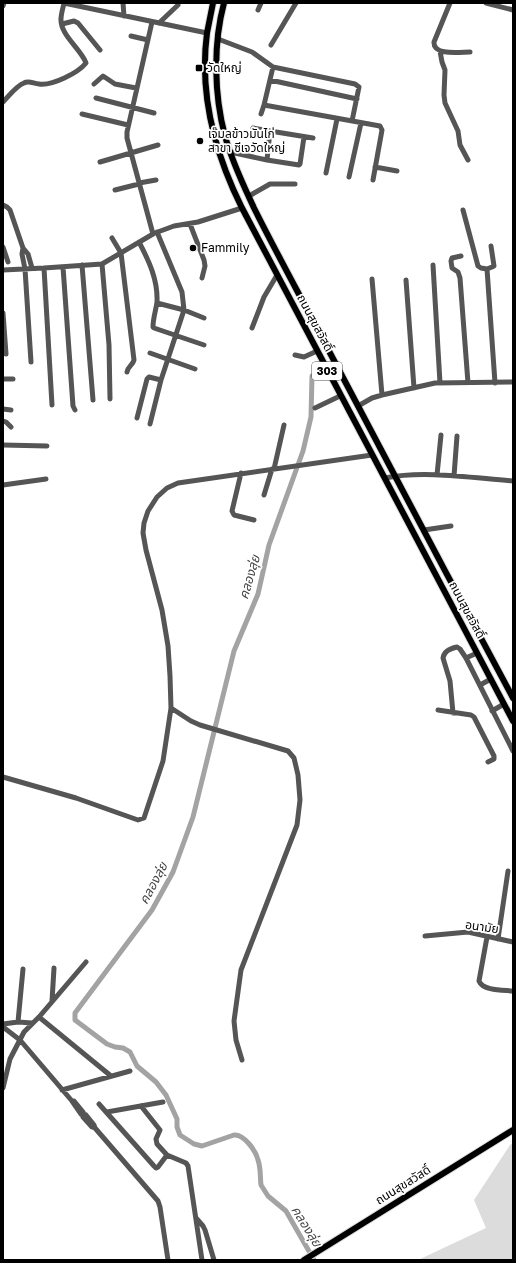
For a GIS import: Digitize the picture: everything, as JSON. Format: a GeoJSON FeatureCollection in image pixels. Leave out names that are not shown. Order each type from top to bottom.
{"type":"FeatureCollection","features":[{"type":"Feature","properties":{"kind":"main road","name":"ถนนสุขสวัสดิ์"},"geometry":{"type":"LineString","coordinates":[[213,3],[207,33],[206,83],[213,133],[226,174],[242,208],[340,396],[513,721]]}},
{"type":"Feature","properties":{"kind":"main road","name":"ถนนสุขสวัสดิ์"},"geometry":{"type":"LineString","coordinates":[[224,3],[217,52],[218,97],[220,117],[235,167],[264,227],[394,476],[513,698]]}},
{"type":"Feature","properties":{"kind":"main road","name":"ถนนสุขสวัสดิ์"},"geometry":{"type":"LineString","coordinates":[[305,1260],[513,1130]]}},
{"type":"Feature","properties":{"kind":"street"},"geometry":{"type":"LineString","coordinates":[[3,102],[25,82],[49,84],[78,71],[85,65],[86,60],[69,38],[62,24],[60,18],[64,3],[207,33]]}},
{"type":"Feature","properties":{"kind":"street"},"geometry":{"type":"LineString","coordinates":[[123,3],[124,16]]}},
{"type":"Feature","properties":{"kind":"street"},"geometry":{"type":"LineString","coordinates":[[258,10],[260,3]]}},
{"type":"Feature","properties":{"kind":"street"},"geometry":{"type":"LineString","coordinates":[[271,45],[296,3]]}},
{"type":"Feature","properties":{"kind":"street"},"geometry":{"type":"LineString","coordinates":[[450,3],[434,44],[435,48],[440,51],[470,52]]}},
{"type":"Feature","properties":{"kind":"street"},"geometry":{"type":"LineString","coordinates":[[489,3],[513,10]]}},
{"type":"Feature","properties":{"kind":"street"},"geometry":{"type":"LineString","coordinates":[[159,23],[178,5]]}},
{"type":"Feature","properties":{"kind":"street"},"geometry":{"type":"LineString","coordinates":[[62,24],[74,21],[78,23],[100,50]]}},
{"type":"Feature","properties":{"kind":"street"},"geometry":{"type":"LineString","coordinates":[[150,424],[161,380],[184,310],[182,292],[155,233],[139,184],[127,138],[128,125],[152,22]]}},
{"type":"Feature","properties":{"kind":"street"},"geometry":{"type":"LineString","coordinates":[[131,36],[148,40]]}},
{"type":"Feature","properties":{"kind":"street"},"geometry":{"type":"LineString","coordinates":[[218,39],[252,52],[273,66],[355,84],[359,88],[352,122]]}},
{"type":"Feature","properties":{"kind":"street"},"geometry":{"type":"LineString","coordinates":[[440,51],[445,70],[445,103],[456,128],[460,146],[468,160]]}},
{"type":"Feature","properties":{"kind":"street"},"geometry":{"type":"LineString","coordinates":[[261,114],[273,66]]}},
{"type":"Feature","properties":{"kind":"street"},"geometry":{"type":"LineString","coordinates":[[94,84],[103,76],[115,84],[136,88]]}},
{"type":"Feature","properties":{"kind":"street"},"geometry":{"type":"LineString","coordinates":[[270,80],[357,99]]}},
{"type":"Feature","properties":{"kind":"street"},"geometry":{"type":"LineString","coordinates":[[96,98],[154,113]]}},
{"type":"Feature","properties":{"kind":"street"},"geometry":{"type":"LineString","coordinates":[[264,105],[382,128],[373,180]]}},
{"type":"Feature","properties":{"kind":"street"},"geometry":{"type":"LineString","coordinates":[[82,114],[128,125]]}},
{"type":"Feature","properties":{"kind":"street"},"geometry":{"type":"LineString","coordinates":[[326,172],[337,119]]}},
{"type":"Feature","properties":{"kind":"street"},"geometry":{"type":"LineString","coordinates":[[350,177],[361,123]]}},
{"type":"Feature","properties":{"kind":"street"},"geometry":{"type":"LineString","coordinates":[[253,128],[313,138]]}},
{"type":"Feature","properties":{"kind":"street"},"geometry":{"type":"LineString","coordinates":[[267,160],[270,131]]}},
{"type":"Feature","properties":{"kind":"street"},"geometry":{"type":"LineString","coordinates":[[230,152],[299,165],[304,137]]}},
{"type":"Feature","properties":{"kind":"street"},"geometry":{"type":"LineString","coordinates":[[100,162],[158,145]]}},
{"type":"Feature","properties":{"kind":"street"},"geometry":{"type":"LineString","coordinates":[[375,167],[397,171]]}},
{"type":"Feature","properties":{"kind":"street"},"geometry":{"type":"LineString","coordinates":[[115,190],[156,180]]}},
{"type":"Feature","properties":{"kind":"street"},"geometry":{"type":"LineString","coordinates":[[249,196],[270,184],[295,184]]}},
{"type":"Feature","properties":{"kind":"street"},"geometry":{"type":"LineString","coordinates":[[3,205],[10,210],[23,248],[28,254],[32,268]]}},
{"type":"Feature","properties":{"kind":"street"},"geometry":{"type":"LineString","coordinates":[[3,270],[102,264],[155,233],[174,226],[190,224],[242,208]]}},
{"type":"Feature","properties":{"kind":"street"},"geometry":{"type":"LineString","coordinates":[[463,210],[478,266],[481,268],[487,269],[494,266],[491,246]]}},
{"type":"Feature","properties":{"kind":"street"},"geometry":{"type":"LineString","coordinates":[[190,224],[204,260],[205,266],[202,278]]}},
{"type":"Feature","properties":{"kind":"street"},"geometry":{"type":"LineString","coordinates":[[112,238],[121,253],[134,360],[134,363],[126,372]]}},
{"type":"Feature","properties":{"kind":"street"},"geometry":{"type":"LineString","coordinates":[[139,242],[156,281],[157,303],[153,327],[204,345]]}},
{"type":"Feature","properties":{"kind":"street"},"geometry":{"type":"LineString","coordinates":[[3,247],[8,262]]}},
{"type":"Feature","properties":{"kind":"street"},"geometry":{"type":"LineString","coordinates":[[23,248],[22,254],[25,269],[31,362]]}},
{"type":"Feature","properties":{"kind":"street"},"geometry":{"type":"LineString","coordinates":[[461,256],[452,258],[451,261],[452,268],[458,272],[460,278],[468,383]]}},
{"type":"Feature","properties":{"kind":"street"},"geometry":{"type":"LineString","coordinates":[[102,264],[109,345],[110,399]]}},
{"type":"Feature","properties":{"kind":"street"},"geometry":{"type":"LineString","coordinates":[[432,265],[440,383]]}},
{"type":"Feature","properties":{"kind":"street"},"geometry":{"type":"LineString","coordinates":[[82,266],[93,400]]}},
{"type":"Feature","properties":{"kind":"street"},"geometry":{"type":"LineString","coordinates":[[63,267],[73,406],[75,410]]}},
{"type":"Feature","properties":{"kind":"street"},"geometry":{"type":"LineString","coordinates":[[44,268],[52,405]]}},
{"type":"Feature","properties":{"kind":"street"},"geometry":{"type":"LineString","coordinates":[[487,269],[494,383]]}},
{"type":"Feature","properties":{"kind":"street"},"geometry":{"type":"LineString","coordinates":[[252,328],[264,297],[277,275]]}},
{"type":"Feature","properties":{"kind":"street"},"geometry":{"type":"LineString","coordinates":[[372,279],[382,395]]}},
{"type":"Feature","properties":{"kind":"street"},"geometry":{"type":"LineString","coordinates":[[406,280],[414,388]]}},
{"type":"Feature","properties":{"kind":"street"},"geometry":{"type":"LineString","coordinates":[[157,303],[184,310],[204,318]]}},
{"type":"Feature","properties":{"kind":"street"},"geometry":{"type":"LineString","coordinates":[[3,313],[6,354]]}},
{"type":"Feature","properties":{"kind":"street"},"geometry":{"type":"LineString","coordinates":[[295,355],[304,357],[317,351]]}},
{"type":"Feature","properties":{"kind":"street"},"geometry":{"type":"LineString","coordinates":[[150,353],[195,369]]}},
{"type":"Feature","properties":{"kind":"street"},"geometry":{"type":"LineString","coordinates":[[137,418],[147,379],[150,377],[161,380]]}},
{"type":"Feature","properties":{"kind":"street"},"geometry":{"type":"LineString","coordinates":[[3,379],[13,379]]}},
{"type":"Feature","properties":{"kind":"street"},"geometry":{"type":"LineString","coordinates":[[358,406],[372,398],[382,395],[440,383],[512,382]]}},
{"type":"Feature","properties":{"kind":"street"},"geometry":{"type":"LineString","coordinates":[[315,408],[340,396]]}},
{"type":"Feature","properties":{"kind":"street"},"geometry":{"type":"LineString","coordinates":[[3,409],[11,410]]}},
{"type":"Feature","properties":{"kind":"street"},"geometry":{"type":"LineString","coordinates":[[3,421],[11,427]]}},
{"type":"Feature","properties":{"kind":"street"},"geometry":{"type":"LineString","coordinates":[[264,495],[273,469],[284,424]]}},
{"type":"Feature","properties":{"kind":"street"},"geometry":{"type":"LineString","coordinates":[[437,475],[441,435]]}},
{"type":"Feature","properties":{"kind":"street"},"geometry":{"type":"LineString","coordinates":[[454,476],[457,436]]}},
{"type":"Feature","properties":{"kind":"street"},"geometry":{"type":"LineString","coordinates":[[3,444],[47,446]]}},
{"type":"Feature","properties":{"kind":"street"},"geometry":{"type":"LineString","coordinates":[[3,777],[76,798],[138,820],[144,818],[163,762],[171,708],[168,646],[162,610],[146,550],[143,532],[148,511],[157,497],[167,488],[178,483],[372,454]]}},
{"type":"Feature","properties":{"kind":"street"},"geometry":{"type":"LineString","coordinates":[[241,473],[232,511],[234,515],[254,520]]}},
{"type":"Feature","properties":{"kind":"street"},"geometry":{"type":"LineString","coordinates":[[385,478],[394,476],[437,475],[513,481]]}},
{"type":"Feature","properties":{"kind":"street"},"geometry":{"type":"LineString","coordinates":[[3,485],[46,479]]}},
{"type":"Feature","properties":{"kind":"street"},"geometry":{"type":"LineString","coordinates":[[424,530],[451,526]]}},
{"type":"Feature","properties":{"kind":"street"},"geometry":{"type":"LineString","coordinates":[[453,713],[450,681],[443,655],[448,650],[457,647],[466,658],[513,751]]}},
{"type":"Feature","properties":{"kind":"street"},"geometry":{"type":"LineString","coordinates":[[466,658],[477,653]]}},
{"type":"Feature","properties":{"kind":"street"},"geometry":{"type":"LineString","coordinates":[[480,685],[491,679]]}},
{"type":"Feature","properties":{"kind":"street"},"geometry":{"type":"LineString","coordinates":[[492,711],[504,704]]}},
{"type":"Feature","properties":{"kind":"street"},"geometry":{"type":"LineString","coordinates":[[171,708],[200,725],[288,751],[294,758],[298,775],[300,800],[297,825],[241,970],[234,1020],[236,1040],[242,1060]]}},
{"type":"Feature","properties":{"kind":"street"},"geometry":{"type":"LineString","coordinates":[[438,710],[474,717],[494,756],[494,759],[488,762]]}},
{"type":"Feature","properties":{"kind":"street"},"geometry":{"type":"LineString","coordinates":[[498,939],[508,871]]}},
{"type":"Feature","properties":{"kind":"street","name":"อนามัย"},"geometry":{"type":"LineString","coordinates":[[425,936],[468,932],[513,942]]}},
{"type":"Feature","properties":{"kind":"street"},"geometry":{"type":"LineString","coordinates":[[487,937],[479,980],[480,983],[486,987],[513,991]]}},
{"type":"Feature","properties":{"kind":"street"},"geometry":{"type":"LineString","coordinates":[[3,1088],[9,1061],[26,1030],[86,962]]}},
{"type":"Feature","properties":{"kind":"street"},"geometry":{"type":"LineString","coordinates":[[52,1001],[54,968]]}},
{"type":"Feature","properties":{"kind":"street"},"geometry":{"type":"LineString","coordinates":[[18,1022],[23,969]]}},
{"type":"Feature","properties":{"kind":"street"},"geometry":{"type":"LineString","coordinates":[[39,1017],[111,1076]]}},
{"type":"Feature","properties":{"kind":"street"},"geometry":{"type":"LineString","coordinates":[[3,1025],[18,1022],[32,1023]]}},
{"type":"Feature","properties":{"kind":"street"},"geometry":{"type":"LineString","coordinates":[[3,1025],[20,1040],[158,1201],[168,1260]]}},
{"type":"Feature","properties":{"kind":"street"},"geometry":{"type":"LineString","coordinates":[[62,1090],[130,1070]]}},
{"type":"Feature","properties":{"kind":"street"},"geometry":{"type":"LineString","coordinates":[[107,1112],[163,1102]]}},
{"type":"Feature","properties":{"kind":"street"},"geometry":{"type":"LineString","coordinates":[[99,1104],[156,1168],[167,1155]]}},
{"type":"Feature","properties":{"kind":"street"},"geometry":{"type":"LineString","coordinates":[[141,1106],[160,1130],[156,1141],[167,1155],[188,1166],[202,1260]]}},
{"type":"Feature","properties":{"kind":"street"},"geometry":{"type":"LineString","coordinates":[[196,1218],[205,1230],[214,1260]]}},
{"type":"Feature","properties":{"kind":"shaded area"},"geometry":{"type":"Polygon","coordinates":[[[513,1143],[513,1260],[418,1260],[486,1228],[474,1200],[510,1145],[513,1143]]]}},
{"type":"Feature","properties":{"kind":"waterway","name":"คลองลุ่ย"},"geometry":{"type":"LineString","coordinates":[[312,376],[311,417],[303,451],[269,545],[258,594],[234,651],[193,817],[173,872],[152,910],[75,1013],[75,1020],[107,1044],[123,1048],[130,1052],[137,1066],[156,1082],[166,1095],[177,1119],[177,1127],[180,1135],[194,1144],[202,1146],[234,1135],[238,1135],[245,1140],[257,1156],[260,1166],[261,1185],[268,1196],[286,1211],[314,1260]]}},
{"type":"Feature","properties":{"kind":"place","name":"วัดใหญ่"},"geometry":{"type":"Point","coordinates":[199,68]}},
{"type":"Feature","properties":{"kind":"place","name":"เจ๊มลข้าวมันไก่ สาขา ซีเจวัดใหญ่"},"geometry":{"type":"Point","coordinates":[200,141]}},
{"type":"Feature","properties":{"kind":"place","name":"Fammily"},"geometry":{"type":"Point","coordinates":[193,248]}}]}
